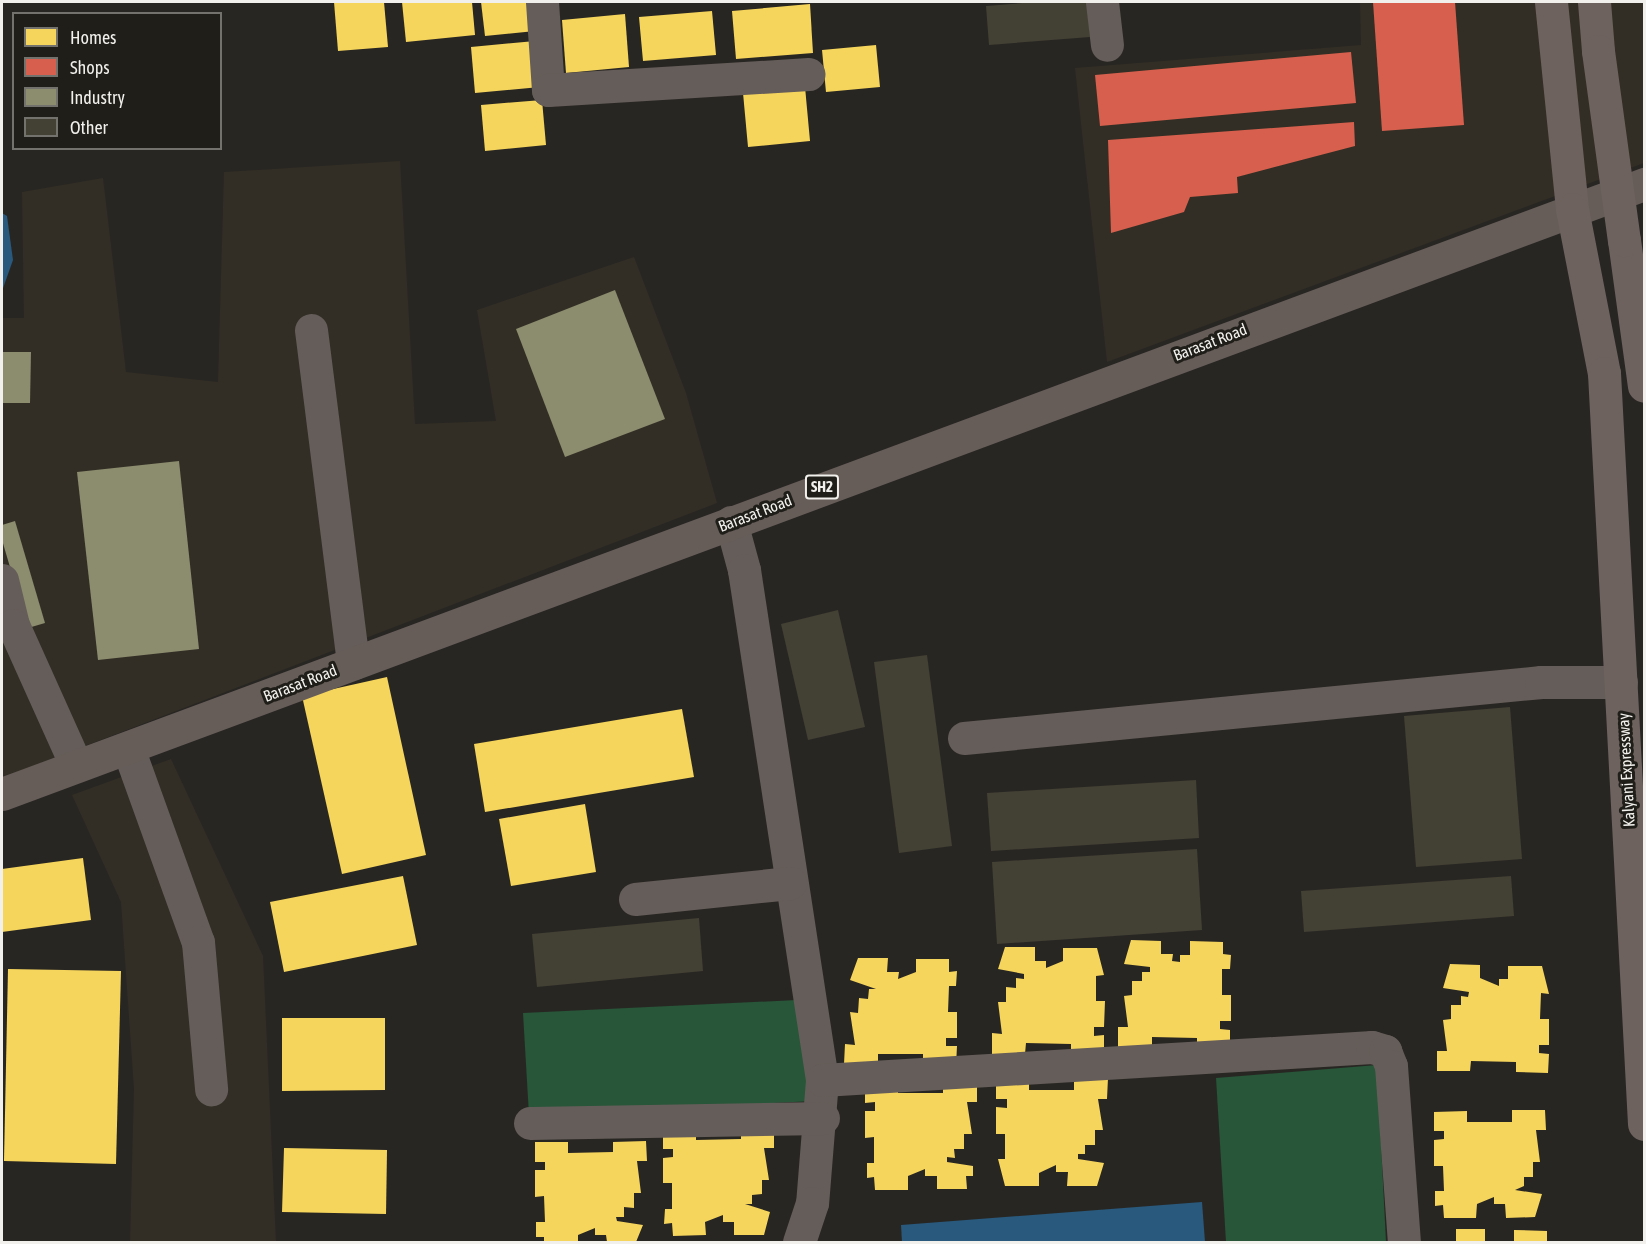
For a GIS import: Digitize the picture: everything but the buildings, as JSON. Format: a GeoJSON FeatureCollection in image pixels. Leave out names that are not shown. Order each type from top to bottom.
{"type":"FeatureCollection","features":[{"type":"Feature","properties":{"kind":"highway","name":"Kalyani Expressway"},"geometry":{"type":"LineString","coordinates":[[1551,2],[1572,209],[1604,373],[1616,559],[1644,1124]]}},
{"type":"Feature","properties":{"kind":"highway"},"geometry":{"type":"LineString","coordinates":[[1594,2],[1598,51],[1644,386]]}},
{"type":"Feature","properties":{"kind":"main road","name":"Barasat Road"},"geometry":{"type":"LineString","coordinates":[[2,794],[1644,184]]}},
{"type":"Feature","properties":{"kind":"street"},"geometry":{"type":"LineString","coordinates":[[542,2],[548,90],[809,74]]}},
{"type":"Feature","properties":{"kind":"street"},"geometry":{"type":"LineString","coordinates":[[1102,2],[1107,45]]}},
{"type":"Feature","properties":{"kind":"street"},"geometry":{"type":"LineString","coordinates":[[311,330],[353,663]]}},
{"type":"Feature","properties":{"kind":"street"},"geometry":{"type":"LineString","coordinates":[[731,522],[744,570],[790,883],[822,1080],[823,1118],[812,1203],[799,1242]]}},
{"type":"Feature","properties":{"kind":"street"},"geometry":{"type":"LineString","coordinates":[[2,580],[13,625],[76,765]]}},
{"type":"Feature","properties":{"kind":"street"},"geometry":{"type":"LineString","coordinates":[[963,738],[1541,682],[1621,682]]}},
{"type":"Feature","properties":{"kind":"street"},"geometry":{"type":"LineString","coordinates":[[128,748],[198,942],[211,1089]]}},
{"type":"Feature","properties":{"kind":"street"},"geometry":{"type":"LineString","coordinates":[[634,899],[790,883]]}},
{"type":"Feature","properties":{"kind":"street"},"geometry":{"type":"LineString","coordinates":[[822,1080],[1372,1047],[1385,1051],[1391,1066],[1404,1242]]}},
{"type":"Feature","properties":{"kind":"street"},"geometry":{"type":"LineString","coordinates":[[530,1123],[823,1118]]}},
{"type":"Feature","properties":{"kind":"shaded area"},"geometry":{"type":"Polygon","coordinates":[[[1360,2],[1644,2],[1644,163],[1107,362],[1075,68],[1361,45],[1360,2]]]}},
{"type":"Feature","properties":{"kind":"shaded area"},"geometry":{"type":"Polygon","coordinates":[[[400,161],[415,424],[496,421],[477,310],[634,257],[686,393],[717,503],[2,778],[2,318],[24,318],[22,192],[103,178],[126,372],[218,382],[224,172],[400,161]]]}},
{"type":"Feature","properties":{"kind":"shaded area"},"geometry":{"type":"Polygon","coordinates":[[[171,759],[263,956],[276,1242],[130,1242],[134,1089],[121,902],[72,795],[171,759]]]}},
{"type":"Feature","properties":{"kind":"green space"},"geometry":{"type":"Polygon","coordinates":[[[797,1000],[815,1101],[529,1115],[523,1013],[797,1000]]]}},
{"type":"Feature","properties":{"kind":"green space"},"geometry":{"type":"Polygon","coordinates":[[[1377,1065],[1386,1242],[1226,1242],[1216,1078],[1377,1065]]]}},
{"type":"Feature","properties":{"kind":"water"},"geometry":{"type":"Polygon","coordinates":[[[2,213],[7,216],[13,260],[2,291],[2,213]]]}},
{"type":"Feature","properties":{"kind":"water"},"geometry":{"type":"Polygon","coordinates":[[[1202,1202],[1205,1242],[902,1242],[901,1225],[1202,1202]]]}}]}
